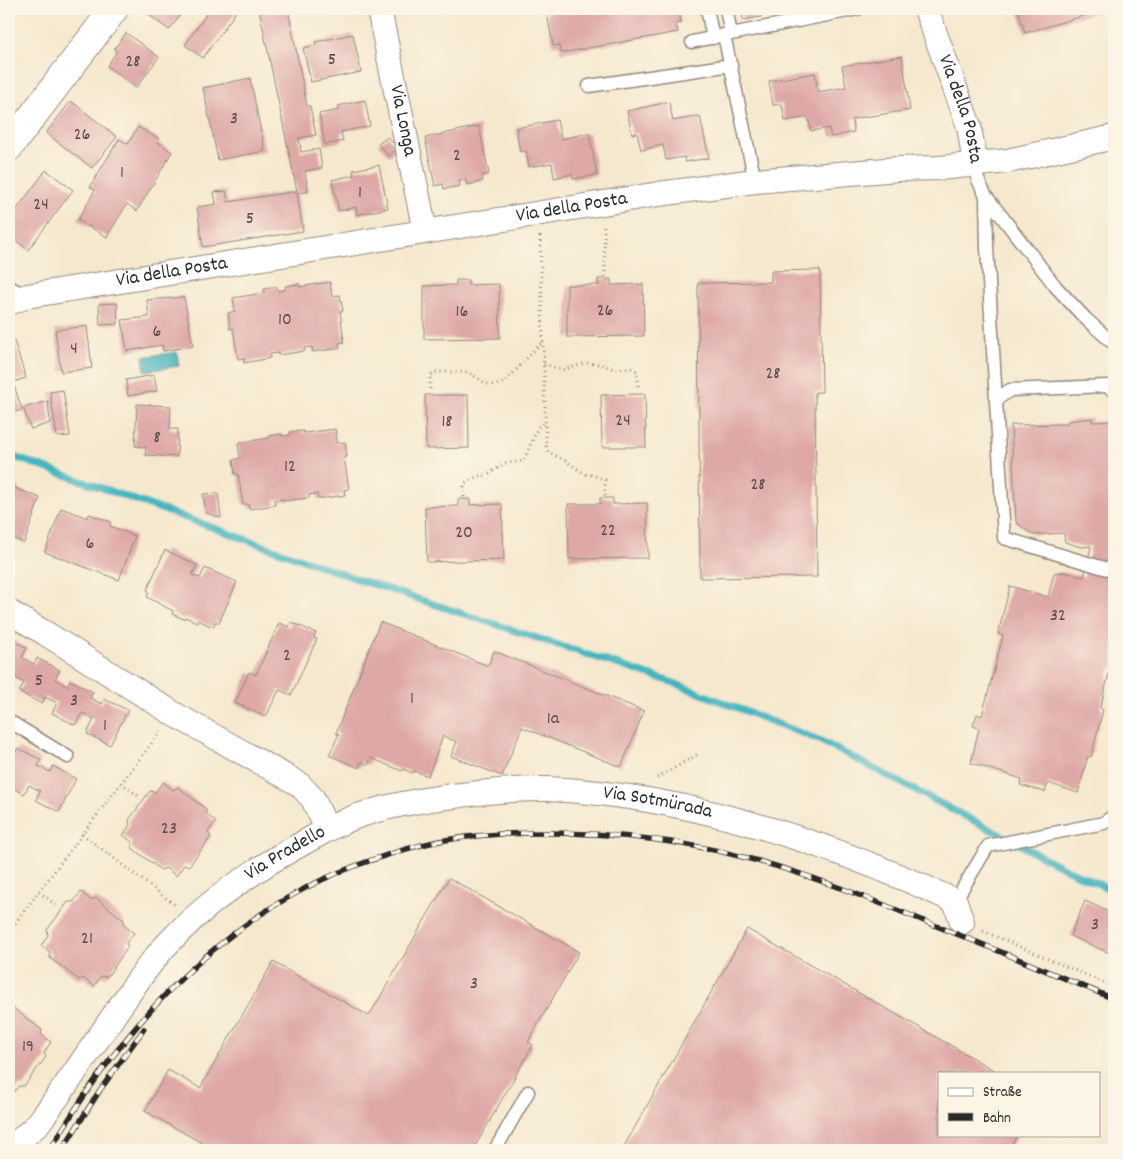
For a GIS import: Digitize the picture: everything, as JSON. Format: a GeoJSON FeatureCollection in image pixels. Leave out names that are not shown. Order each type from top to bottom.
{"type":"FeatureCollection","features":[{"type":"Feature","properties":{"kind":"main road"},"geometry":{"type":"LineString","coordinates":[[9,147],[114,9]]}},
{"type":"Feature","properties":{"kind":"street","name":"Via Longa"},"geometry":{"type":"LineString","coordinates":[[379,9],[425,231]]}},
{"type":"Feature","properties":{"kind":"street","name":"Via della Posta"},"geometry":{"type":"LineString","coordinates":[[15,295],[602,203],[755,181],[976,164],[967,120],[926,9]]}},
{"type":"Feature","properties":{"kind":"street"},"geometry":{"type":"LineString","coordinates":[[976,164],[1008,160],[1114,137]]}},
{"type":"Feature","properties":{"kind":"street","name":"Via Pradello"},"geometry":{"type":"LineString","coordinates":[[9,612],[174,714],[299,784],[312,799],[327,829],[232,885],[174,937],[152,960],[37,1125],[9,1148]]}},
{"type":"Feature","properties":{"kind":"street","name":"Via Sotmürada"},"geometry":{"type":"LineString","coordinates":[[327,829],[384,808],[431,798],[546,789],[626,797],[702,811],[790,835],[906,878],[958,911]]}},
{"type":"Feature","properties":{"kind":"lane"},"geometry":{"type":"LineString","coordinates":[[707,9],[723,36],[731,65],[755,181]]}},
{"type":"Feature","properties":{"kind":"lane"},"geometry":{"type":"LineString","coordinates":[[723,36],[726,9]]}},
{"type":"Feature","properties":{"kind":"lane"},"geometry":{"type":"LineString","coordinates":[[692,42],[858,9]]}},
{"type":"Feature","properties":{"kind":"lane"},"geometry":{"type":"LineString","coordinates":[[590,86],[731,65]]}},
{"type":"Feature","properties":{"kind":"lane"},"geometry":{"type":"LineString","coordinates":[[976,164],[978,180],[986,196],[1056,287],[1086,319],[1114,344]]}},
{"type":"Feature","properties":{"kind":"lane"},"geometry":{"type":"LineString","coordinates":[[986,196],[986,247],[1004,538],[1114,571]]}},
{"type":"Feature","properties":{"kind":"lane"},"geometry":{"type":"LineString","coordinates":[[996,400],[1010,390],[1107,386],[1114,391]]}},
{"type":"Feature","properties":{"kind":"lane"},"geometry":{"type":"LineString","coordinates":[[9,721],[68,757]]}},
{"type":"Feature","properties":{"kind":"lane"},"geometry":{"type":"LineString","coordinates":[[958,911],[988,846],[1104,823],[1114,815]]}},
{"type":"Feature","properties":{"kind":"lane"},"geometry":{"type":"LineString","coordinates":[[495,1150],[528,1092]]}},
{"type":"Feature","properties":{"kind":"path"},"geometry":{"type":"LineString","coordinates":[[602,203],[605,232],[605,277]]}},
{"type":"Feature","properties":{"kind":"path"},"geometry":{"type":"LineString","coordinates":[[539,213],[546,446],[548,452],[566,460],[585,474],[605,480],[605,497]]}},
{"type":"Feature","properties":{"kind":"path"},"geometry":{"type":"LineString","coordinates":[[430,389],[430,376],[434,372],[468,372],[487,384],[496,385],[505,382],[543,340]]}},
{"type":"Feature","properties":{"kind":"path"},"geometry":{"type":"LineString","coordinates":[[544,364],[562,370],[586,363],[600,364],[614,369],[631,368],[636,370],[638,387]]}},
{"type":"Feature","properties":{"kind":"path"},"geometry":{"type":"LineString","coordinates":[[464,497],[464,484],[476,477],[489,474],[505,463],[524,460],[538,426],[545,423]]}},
{"type":"Feature","properties":{"kind":"path"},"geometry":{"type":"LineString","coordinates":[[9,931],[174,714]]}},
{"type":"Feature","properties":{"kind":"path"},"geometry":{"type":"LineString","coordinates":[[626,797],[700,753]]}},
{"type":"Feature","properties":{"kind":"path"},"geometry":{"type":"LineString","coordinates":[[121,783],[140,797]]}},
{"type":"Feature","properties":{"kind":"path"},"geometry":{"type":"LineString","coordinates":[[82,834],[180,908]]}},
{"type":"Feature","properties":{"kind":"path"},"geometry":{"type":"LineString","coordinates":[[38,892],[56,905]]}},
{"type":"Feature","properties":{"kind":"path"},"geometry":{"type":"LineString","coordinates":[[958,911],[1114,987]]}},
{"type":"Feature","properties":{"kind":"water"},"geometry":{"type":"Polygon","coordinates":[[[177,352],[179,366],[145,371],[143,357],[177,352]]]}},
{"type":"Feature","properties":{"kind":"building"},"geometry":{"type":"Polygon","coordinates":[[[152,9],[185,9],[169,30],[148,14],[152,9]]]}},
{"type":"Feature","properties":{"kind":"building"},"geometry":{"type":"Polygon","coordinates":[[[210,9],[238,9],[203,58],[185,45],[210,9]]]}},
{"type":"Feature","properties":{"kind":"building"},"geometry":{"type":"Polygon","coordinates":[[[259,9],[288,9],[307,106],[310,106],[316,135],[299,138],[301,152],[319,149],[322,168],[305,171],[308,192],[297,193],[303,231],[203,247],[197,207],[216,204],[214,192],[226,191],[228,202],[297,191],[259,9]]]}},
{"type":"Feature","properties":{"kind":"building"},"geometry":{"type":"Polygon","coordinates":[[[553,9],[679,9],[681,23],[676,24],[678,32],[561,53],[559,45],[553,46],[547,13],[554,11],[553,9]]]}},
{"type":"Feature","properties":{"kind":"building"},"geometry":{"type":"Polygon","coordinates":[[[741,9],[769,10],[760,11],[761,17],[743,20],[741,9]]]}},
{"type":"Feature","properties":{"kind":"building"},"geometry":{"type":"Polygon","coordinates":[[[781,9],[801,9],[801,10],[782,13],[781,9]]]}},
{"type":"Feature","properties":{"kind":"building"},"geometry":{"type":"Polygon","coordinates":[[[1018,9],[1107,9],[1025,33],[1018,9]]]}},
{"type":"Feature","properties":{"kind":"building"},"geometry":{"type":"Polygon","coordinates":[[[126,33],[159,57],[136,88],[107,66],[117,51],[114,49],[126,33]]]}},
{"type":"Feature","properties":{"kind":"building"},"geometry":{"type":"Polygon","coordinates":[[[353,34],[361,72],[311,82],[303,48],[316,45],[315,42],[353,34]]]}},
{"type":"Feature","properties":{"kind":"building"},"geometry":{"type":"Polygon","coordinates":[[[902,56],[910,110],[852,119],[854,132],[831,137],[829,128],[811,131],[808,117],[785,121],[782,104],[773,105],[769,81],[815,73],[818,92],[846,87],[842,66],[902,56]]]}},
{"type":"Feature","properties":{"kind":"building"},"geometry":{"type":"Polygon","coordinates":[[[250,78],[265,151],[218,160],[203,88],[250,78]]]}},
{"type":"Feature","properties":{"kind":"building"},"geometry":{"type":"Polygon","coordinates":[[[365,100],[370,126],[341,132],[343,141],[325,145],[319,114],[339,110],[338,106],[365,100]]]}},
{"type":"Feature","properties":{"kind":"building"},"geometry":{"type":"Polygon","coordinates":[[[71,101],[117,137],[92,168],[46,133],[71,101]]]}},
{"type":"Feature","properties":{"kind":"building"},"geometry":{"type":"Polygon","coordinates":[[[669,102],[673,121],[700,116],[709,158],[685,162],[684,157],[666,160],[663,145],[641,150],[637,133],[632,134],[627,111],[669,102]]]}},
{"type":"Feature","properties":{"kind":"building"},"geometry":{"type":"Polygon","coordinates":[[[557,120],[561,139],[589,133],[597,175],[573,179],[572,174],[554,178],[552,163],[529,167],[526,151],[520,152],[516,128],[557,120]]]}},
{"type":"Feature","properties":{"kind":"building"},"geometry":{"type":"Polygon","coordinates":[[[479,126],[489,174],[482,176],[483,181],[467,185],[465,179],[459,181],[460,186],[444,189],[443,184],[435,186],[425,138],[479,126]]]}},
{"type":"Feature","properties":{"kind":"building"},"geometry":{"type":"Polygon","coordinates":[[[138,127],[159,139],[158,142],[172,152],[137,211],[127,204],[107,237],[78,220],[95,190],[90,187],[119,139],[128,144],[138,127]]]}},
{"type":"Feature","properties":{"kind":"building"},"geometry":{"type":"Polygon","coordinates":[[[388,137],[398,148],[389,156],[378,144],[388,137]]]}},
{"type":"Feature","properties":{"kind":"building"},"geometry":{"type":"Polygon","coordinates":[[[379,165],[388,208],[357,215],[356,207],[339,211],[332,180],[354,175],[353,170],[379,165]]]}},
{"type":"Feature","properties":{"kind":"building"},"geometry":{"type":"Polygon","coordinates":[[[46,170],[73,190],[28,250],[9,235],[9,220],[46,170]]]}},
{"type":"Feature","properties":{"kind":"building"},"geometry":{"type":"Polygon","coordinates":[[[820,270],[822,392],[815,392],[817,577],[700,578],[698,283],[771,282],[771,271],[820,270]]]}},
{"type":"Feature","properties":{"kind":"building"},"geometry":{"type":"Polygon","coordinates":[[[598,279],[611,279],[611,285],[643,284],[644,336],[567,337],[567,285],[599,285],[598,279]]]}},
{"type":"Feature","properties":{"kind":"building"},"geometry":{"type":"Polygon","coordinates":[[[456,280],[468,280],[468,285],[499,284],[500,338],[424,339],[424,286],[456,285],[456,280]]]}},
{"type":"Feature","properties":{"kind":"building"},"geometry":{"type":"Polygon","coordinates":[[[330,282],[332,296],[340,295],[343,311],[340,311],[344,342],[339,343],[340,348],[313,352],[312,347],[304,348],[305,351],[278,355],[278,353],[270,354],[270,358],[244,363],[244,358],[238,359],[233,328],[230,329],[228,313],[235,311],[233,298],[264,293],[264,289],[277,287],[278,291],[286,289],[285,286],[299,284],[299,287],[330,282]]]}},
{"type":"Feature","properties":{"kind":"building"},"geometry":{"type":"Polygon","coordinates":[[[184,297],[193,346],[163,351],[162,345],[127,351],[122,320],[149,317],[147,300],[184,297]]]}},
{"type":"Feature","properties":{"kind":"building"},"geometry":{"type":"Polygon","coordinates":[[[117,303],[118,324],[100,325],[99,304],[117,303]]]}},
{"type":"Feature","properties":{"kind":"building"},"geometry":{"type":"Polygon","coordinates":[[[87,326],[92,368],[61,372],[55,330],[87,326]]]}},
{"type":"Feature","properties":{"kind":"building"},"geometry":{"type":"Polygon","coordinates":[[[13,338],[26,378],[13,382],[22,410],[9,414],[9,340],[13,338]]]}},
{"type":"Feature","properties":{"kind":"building"},"geometry":{"type":"Polygon","coordinates":[[[154,375],[157,391],[128,396],[126,380],[154,375]]]}},
{"type":"Feature","properties":{"kind":"building"},"geometry":{"type":"Polygon","coordinates":[[[63,390],[70,436],[57,437],[50,392],[63,390]]]}},
{"type":"Feature","properties":{"kind":"building"},"geometry":{"type":"Polygon","coordinates":[[[645,394],[646,447],[602,447],[601,395],[645,394]]]}},
{"type":"Feature","properties":{"kind":"building"},"geometry":{"type":"Polygon","coordinates":[[[425,395],[468,395],[469,448],[426,449],[425,395]]]}},
{"type":"Feature","properties":{"kind":"building"},"geometry":{"type":"Polygon","coordinates":[[[48,401],[50,423],[31,429],[23,408],[48,401]]]}},
{"type":"Feature","properties":{"kind":"building"},"geometry":{"type":"Polygon","coordinates":[[[137,404],[171,406],[170,429],[178,429],[177,457],[145,455],[146,447],[135,446],[137,404]]]}},
{"type":"Feature","properties":{"kind":"building"},"geometry":{"type":"Polygon","coordinates":[[[1092,418],[1092,422],[1114,421],[1114,667],[1111,666],[1100,708],[1103,710],[1091,757],[1088,756],[1078,793],[1048,783],[1045,792],[1020,785],[1022,779],[971,763],[979,728],[973,726],[977,714],[982,716],[1003,636],[998,634],[1010,586],[1048,597],[1054,573],[1063,572],[1084,577],[1091,546],[1081,547],[1065,542],[1064,533],[1033,535],[1016,522],[1011,425],[1067,424],[1067,421],[1092,418]]]}},
{"type":"Feature","properties":{"kind":"building"},"geometry":{"type":"Polygon","coordinates":[[[335,429],[337,443],[345,442],[347,457],[344,457],[349,489],[344,490],[345,495],[318,499],[317,494],[309,495],[309,498],[283,501],[283,499],[274,500],[275,505],[249,509],[248,504],[243,505],[238,474],[235,475],[233,460],[240,458],[238,443],[282,434],[282,436],[290,435],[290,432],[303,431],[304,433],[335,429]]]}},
{"type":"Feature","properties":{"kind":"building"},"geometry":{"type":"Polygon","coordinates":[[[9,481],[16,484],[15,488],[40,498],[24,543],[9,537],[9,481]]]}},
{"type":"Feature","properties":{"kind":"building"},"geometry":{"type":"Polygon","coordinates":[[[218,493],[221,518],[206,513],[203,494],[218,493]]]}},
{"type":"Feature","properties":{"kind":"building"},"geometry":{"type":"Polygon","coordinates":[[[600,498],[613,498],[613,504],[647,503],[648,558],[569,559],[568,504],[600,504],[600,498]]]}},
{"type":"Feature","properties":{"kind":"building"},"geometry":{"type":"Polygon","coordinates":[[[458,499],[470,499],[470,505],[502,504],[504,560],[427,562],[425,507],[458,506],[458,499]]]}},
{"type":"Feature","properties":{"kind":"building"},"geometry":{"type":"Polygon","coordinates":[[[61,508],[88,518],[89,514],[111,522],[110,526],[135,536],[119,580],[45,552],[61,508]]]}},
{"type":"Feature","properties":{"kind":"building"},"geometry":{"type":"Polygon","coordinates":[[[165,550],[197,565],[192,575],[200,578],[205,568],[237,582],[219,623],[216,621],[213,627],[198,620],[197,622],[185,617],[184,619],[172,614],[173,611],[147,597],[149,591],[147,590],[165,550]]]}},
{"type":"Feature","properties":{"kind":"building"},"geometry":{"type":"Polygon","coordinates":[[[291,622],[316,633],[314,638],[317,639],[291,695],[279,690],[266,717],[235,703],[249,672],[256,675],[279,623],[289,627],[291,622]]]}},
{"type":"Feature","properties":{"kind":"building"},"geometry":{"type":"Polygon","coordinates":[[[380,622],[488,666],[494,651],[644,711],[621,767],[522,727],[502,776],[451,756],[457,742],[443,736],[428,776],[414,771],[412,773],[403,769],[402,771],[371,758],[368,765],[361,762],[359,768],[329,755],[339,734],[336,733],[380,622]]]}},
{"type":"Feature","properties":{"kind":"building"},"geometry":{"type":"Polygon","coordinates":[[[9,638],[27,648],[22,657],[34,664],[37,658],[60,670],[55,679],[67,686],[70,680],[93,692],[90,698],[102,704],[104,699],[128,710],[110,745],[87,734],[94,719],[82,713],[75,725],[52,713],[57,703],[45,697],[42,704],[19,692],[24,683],[12,676],[9,682],[9,638]]]}},
{"type":"Feature","properties":{"kind":"building"},"geometry":{"type":"Polygon","coordinates":[[[18,748],[41,760],[38,766],[50,772],[53,766],[76,779],[59,812],[36,800],[40,791],[29,785],[24,794],[9,786],[9,750],[15,753],[18,748]]]}},
{"type":"Feature","properties":{"kind":"building"},"geometry":{"type":"Polygon","coordinates":[[[163,782],[173,790],[178,787],[206,809],[206,814],[216,822],[208,832],[211,837],[189,866],[184,865],[176,876],[166,868],[161,870],[132,848],[132,842],[123,835],[130,825],[129,820],[150,791],[155,792],[163,782]]]}},
{"type":"Feature","properties":{"kind":"building"},"geometry":{"type":"Polygon","coordinates":[[[449,878],[579,952],[528,1042],[533,1045],[473,1150],[214,1150],[145,1111],[168,1070],[200,1088],[273,962],[369,1016],[449,878]]]}},
{"type":"Feature","properties":{"kind":"building"},"geometry":{"type":"Polygon","coordinates":[[[81,892],[91,900],[96,898],[124,920],[124,925],[134,933],[126,943],[128,947],[107,977],[101,976],[94,986],[83,978],[79,980],[50,958],[50,952],[41,946],[48,935],[47,930],[68,902],[73,902],[81,892]]]}},
{"type":"Feature","properties":{"kind":"building"},"geometry":{"type":"Polygon","coordinates":[[[1085,901],[1114,914],[1114,955],[1070,936],[1085,901]]]}},
{"type":"Feature","properties":{"kind":"building"},"geometry":{"type":"Polygon","coordinates":[[[747,929],[997,1072],[938,1072],[938,1136],[1016,1136],[1009,1150],[622,1150],[747,929]]]}},
{"type":"Feature","properties":{"kind":"building"},"geometry":{"type":"Polygon","coordinates":[[[9,1008],[13,1008],[42,1030],[41,1034],[51,1042],[44,1053],[46,1057],[24,1086],[19,1086],[11,1095],[9,1094],[9,1008]]]}},
{"type":"Feature","properties":{"kind":"waterway"},"geometry":{"type":"LineString","coordinates":[[9,455],[357,579],[674,683],[821,741],[1066,869],[1114,891]]}},
{"type":"Feature","properties":{"kind":"railway"},"geometry":{"type":"LineString","coordinates":[[50,1150],[79,1103],[111,1058],[146,1016],[184,976],[225,940],[270,909],[318,882],[389,854],[420,845],[452,839],[513,834],[598,834],[671,842],[719,851],[793,871],[891,907],[1114,999]]}},
{"type":"Feature","properties":{"kind":"railway"},"geometry":{"type":"LineString","coordinates":[[62,1150],[100,1090],[144,1029]]}}]}
